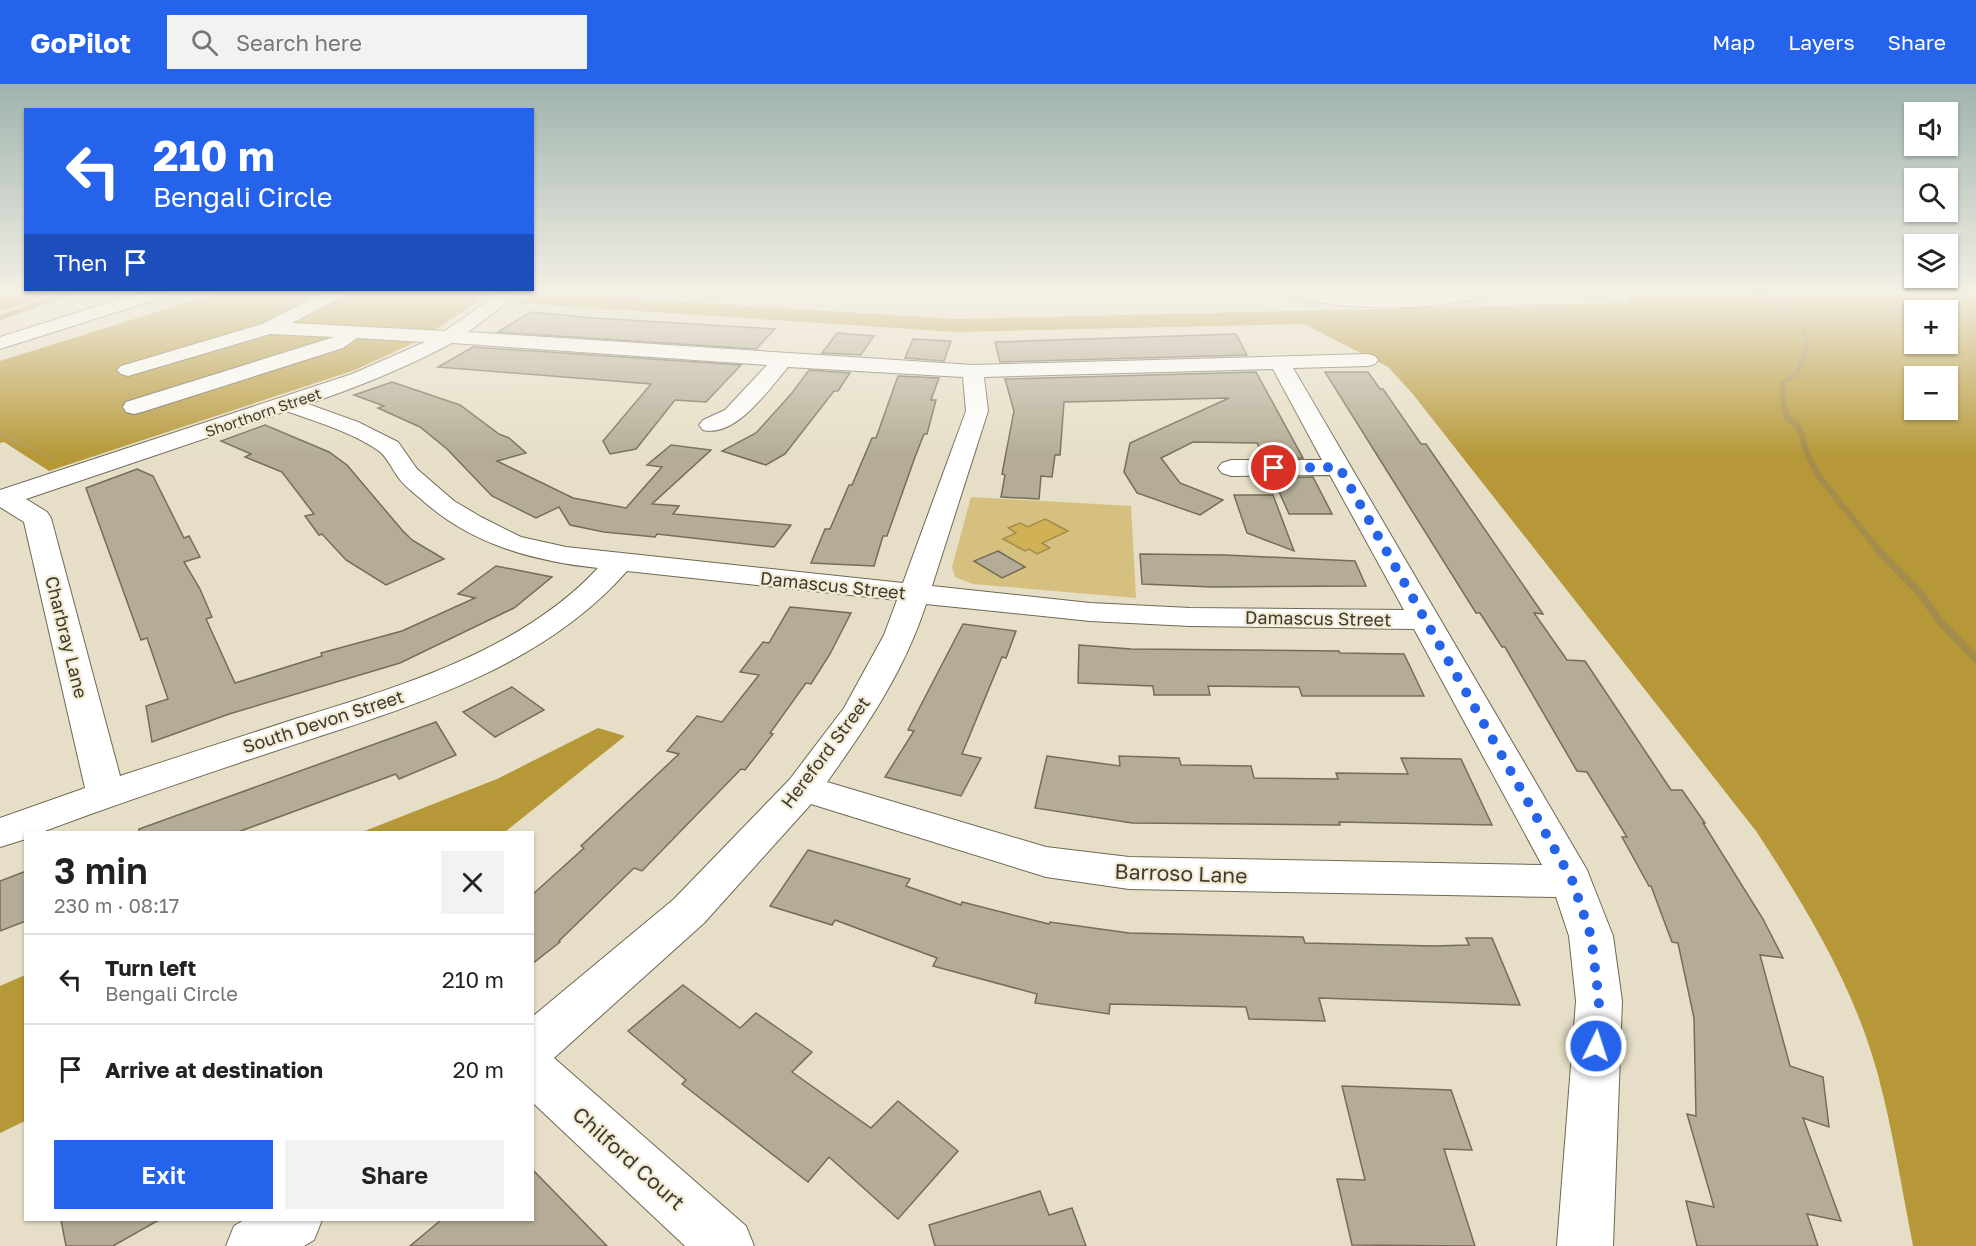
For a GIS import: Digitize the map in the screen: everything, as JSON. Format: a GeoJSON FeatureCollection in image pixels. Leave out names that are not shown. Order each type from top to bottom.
{"type":"FeatureCollection","features":[{"type":"Feature","properties":{"kind":"street"},"geometry":{"type":"LineString","coordinates":[[175,394],[128,369],[203,347]]}},
{"type":"Feature","properties":{"kind":"street"},"geometry":{"type":"LineString","coordinates":[[134,407],[326,347]]}},
{"type":"Feature","properties":{"kind":"street","name":"Shorthorn Street"},"geometry":{"type":"LineString","coordinates":[[2,498],[288,404],[401,362],[429,347]]}},
{"type":"Feature","properties":{"kind":"street"},"geometry":{"type":"LineString","coordinates":[[598,347],[973,371],[1368,360]]}},
{"type":"Feature","properties":{"kind":"street"},"geometry":{"type":"LineString","coordinates":[[711,425],[733,415],[783,360]]}},
{"type":"Feature","properties":{"kind":"street"},"geometry":{"type":"LineString","coordinates":[[1280,363],[1572,880],[1591,936],[1599,1001],[1585,1246]]}},
{"type":"Feature","properties":{"kind":"street","name":"Hereford Street"},"geometry":{"type":"LineString","coordinates":[[534,1045],[689,911],[803,788],[860,712],[900,635],[977,411],[973,371]]}},
{"type":"Feature","properties":{"kind":"street","name":"Damascus Street"},"geometry":{"type":"LineString","coordinates":[[288,404],[350,427],[389,447],[408,474],[445,507],[471,523],[512,543],[566,556],[1090,612],[1190,617],[1425,620]]}},
{"type":"Feature","properties":{"kind":"street"},"geometry":{"type":"LineString","coordinates":[[1231,468],[1339,467]]}},
{"type":"Feature","properties":{"kind":"street","name":"Charbray Lane"},"geometry":{"type":"LineString","coordinates":[[2,498],[37,518],[105,793]]}},
{"type":"Feature","properties":{"kind":"street","name":"South Devon Street"},"geometry":{"type":"LineString","coordinates":[[0,833],[105,793],[384,702],[465,672],[522,643],[582,600],[619,562]]}},
{"type":"Feature","properties":{"kind":"street","name":"Barroso Lane"},"geometry":{"type":"LineString","coordinates":[[803,788],[1046,862],[1129,873],[1572,880]]}},
{"type":"Feature","properties":{"kind":"street","name":"Chilford Court"},"geometry":{"type":"LineString","coordinates":[[534,1071],[726,1246]]}},
{"type":"Feature","properties":{"kind":"street"},"geometry":{"type":"LineString","coordinates":[[254,1246],[292,1221]]}},
{"type":"Feature","properties":{"kind":"path"},"geometry":{"type":"LineString","coordinates":[[0,433],[34,448],[61,464]]}},
{"type":"Feature","properties":{"kind":"shaded area"},"geometry":{"type":"Polygon","coordinates":[[[44,347],[404,347],[355,370],[49,471],[4,442],[0,443],[0,361],[44,347]]]}},
{"type":"Feature","properties":{"kind":"shaded area"},"geometry":{"type":"Polygon","coordinates":[[[1349,347],[1904,347],[1904,354],[1958,354],[1958,347],[1976,347],[1976,1246],[1913,1246],[1888,1117],[1868,1042],[1827,948],[1793,889],[1756,831],[1412,393],[1388,367],[1349,347]]]}},
{"type":"Feature","properties":{"kind":"shaded area"},"geometry":{"type":"Polygon","coordinates":[[[971,497],[1131,506],[1136,598],[973,584],[955,577],[952,567],[971,497]]]}},
{"type":"Feature","properties":{"kind":"shaded area"},"geometry":{"type":"Polygon","coordinates":[[[1045,519],[1068,531],[1042,543],[1050,548],[1037,554],[1029,549],[1025,551],[1003,539],[1016,533],[1008,528],[1020,523],[1028,527],[1045,519]]]}},
{"type":"Feature","properties":{"kind":"shaded area"},"geometry":{"type":"Polygon","coordinates":[[[598,728],[625,736],[506,831],[365,831],[497,779],[598,728]]]}},
{"type":"Feature","properties":{"kind":"shaded area"},"geometry":{"type":"Polygon","coordinates":[[[24,975],[24,1121],[0,1133],[0,986],[24,975]]]}},
{"type":"Feature","properties":{"kind":"building"},"geometry":{"type":"Polygon","coordinates":[[[473,347],[741,365],[706,402],[675,400],[636,449],[610,454],[603,441],[651,384],[438,367],[473,347]]]}},
{"type":"Feature","properties":{"kind":"building"},"geometry":{"type":"Polygon","coordinates":[[[729,347],[758,347],[756,349],[729,347]]]}},
{"type":"Feature","properties":{"kind":"building"},"geometry":{"type":"Polygon","coordinates":[[[826,347],[866,347],[861,355],[822,353],[826,347]]]}},
{"type":"Feature","properties":{"kind":"building"},"geometry":{"type":"Polygon","coordinates":[[[910,347],[949,347],[944,361],[905,358],[910,347]]]}},
{"type":"Feature","properties":{"kind":"building"},"geometry":{"type":"Polygon","coordinates":[[[996,347],[1243,347],[1247,355],[1000,362],[996,347]]]}},
{"type":"Feature","properties":{"kind":"building"},"geometry":{"type":"Polygon","coordinates":[[[809,370],[850,373],[838,391],[834,391],[785,454],[766,465],[722,451],[756,433],[809,370]]]}},
{"type":"Feature","properties":{"kind":"building"},"geometry":{"type":"Polygon","coordinates":[[[1256,372],[1303,458],[1265,458],[1257,443],[1193,442],[1161,458],[1180,483],[1223,500],[1200,515],[1137,493],[1124,472],[1130,443],[1229,398],[1064,402],[1060,455],[1055,455],[1052,477],[1041,476],[1039,499],[1001,497],[1005,475],[1002,474],[1014,411],[1005,379],[1256,372]]]}},
{"type":"Feature","properties":{"kind":"building"},"geometry":{"type":"Polygon","coordinates":[[[1325,372],[1368,372],[1380,389],[1383,389],[1421,444],[1426,444],[1543,614],[1534,613],[1567,660],[1585,661],[1671,790],[1682,790],[1705,823],[1703,823],[1763,919],[1783,958],[1760,955],[1790,1066],[1823,1077],[1829,1127],[1803,1118],[1841,1221],[1807,1214],[1818,1246],[1697,1246],[1686,1201],[1714,1207],[1687,1114],[1696,1116],[1694,1018],[1678,943],[1672,942],[1651,886],[1622,837],[1627,837],[1587,772],[1577,771],[1505,647],[1502,647],[1480,613],[1476,613],[1325,372]]]}},
{"type":"Feature","properties":{"kind":"building"},"geometry":{"type":"Polygon","coordinates":[[[898,376],[939,378],[931,400],[936,400],[927,434],[924,434],[887,536],[883,536],[874,566],[811,563],[825,529],[830,529],[849,485],[852,485],[872,438],[876,438],[898,376]]]}},
{"type":"Feature","properties":{"kind":"building"},"geometry":{"type":"Polygon","coordinates":[[[392,382],[460,405],[499,434],[509,438],[526,453],[497,461],[573,498],[626,508],[662,467],[647,465],[671,445],[711,450],[652,504],[679,506],[673,514],[791,525],[774,547],[657,534],[655,537],[604,532],[570,525],[559,507],[536,518],[492,496],[447,449],[420,427],[378,408],[384,406],[354,395],[392,382]]]}},
{"type":"Feature","properties":{"kind":"building"},"geometry":{"type":"Polygon","coordinates":[[[265,425],[329,452],[347,465],[412,540],[444,559],[386,585],[346,560],[322,534],[319,535],[305,516],[314,514],[282,472],[245,457],[251,454],[221,441],[265,425]]]}},
{"type":"Feature","properties":{"kind":"building"},"geometry":{"type":"Polygon","coordinates":[[[137,469],[153,476],[184,538],[189,536],[200,557],[184,562],[200,589],[212,617],[206,619],[235,683],[322,656],[321,653],[402,631],[475,598],[458,594],[496,566],[552,577],[514,608],[400,663],[229,714],[152,742],[146,706],[168,699],[147,638],[141,640],[86,488],[137,469]]]}},
{"type":"Feature","properties":{"kind":"building"},"geometry":{"type":"Polygon","coordinates":[[[1313,477],[1332,514],[1289,514],[1273,478],[1313,477]]]}},
{"type":"Feature","properties":{"kind":"building"},"geometry":{"type":"Polygon","coordinates":[[[1234,495],[1273,495],[1294,551],[1247,533],[1234,495]]]}},
{"type":"Feature","properties":{"kind":"building"},"geometry":{"type":"Polygon","coordinates":[[[998,551],[1025,567],[1002,578],[974,561],[998,551]]]}},
{"type":"Feature","properties":{"kind":"building"},"geometry":{"type":"Polygon","coordinates":[[[1140,554],[1355,561],[1366,586],[1212,587],[1142,584],[1140,554]]]}},
{"type":"Feature","properties":{"kind":"building"},"geometry":{"type":"Polygon","coordinates":[[[790,607],[851,613],[830,654],[811,684],[806,683],[770,733],[773,734],[745,770],[741,769],[642,871],[634,868],[560,942],[534,962],[534,893],[584,848],[581,846],[679,754],[667,751],[697,716],[722,722],[759,675],[740,672],[763,642],[769,643],[790,607]]]}},
{"type":"Feature","properties":{"kind":"building"},"geometry":{"type":"Polygon","coordinates":[[[963,624],[1016,631],[1006,658],[1002,657],[962,754],[981,758],[961,796],[885,777],[914,731],[908,730],[963,624]]]}},
{"type":"Feature","properties":{"kind":"building"},"geometry":{"type":"Polygon","coordinates":[[[1079,645],[1131,649],[1339,651],[1340,653],[1404,654],[1424,696],[1302,696],[1299,687],[1208,686],[1210,695],[1154,695],[1153,686],[1078,683],[1079,645]]]}},
{"type":"Feature","properties":{"kind":"building"},"geometry":{"type":"Polygon","coordinates":[[[512,687],[544,710],[495,737],[463,712],[512,687]]]}},
{"type":"Feature","properties":{"kind":"building"},"geometry":{"type":"Polygon","coordinates":[[[436,722],[456,755],[399,779],[396,774],[241,831],[139,831],[139,829],[436,722]]]}},
{"type":"Feature","properties":{"kind":"building"},"geometry":{"type":"Polygon","coordinates":[[[1047,756],[1120,766],[1119,756],[1179,758],[1181,765],[1251,766],[1254,778],[1338,779],[1336,773],[1408,774],[1401,758],[1461,759],[1492,825],[1339,822],[1340,825],[1132,823],[1035,808],[1047,756]]]}},
{"type":"Feature","properties":{"kind":"building"},"geometry":{"type":"Polygon","coordinates":[[[808,850],[910,879],[906,886],[961,905],[962,902],[1049,924],[1050,922],[1129,933],[1303,937],[1305,943],[1433,946],[1469,945],[1466,938],[1492,938],[1520,1005],[1319,998],[1325,1021],[1249,1019],[1246,1007],[1110,1004],[1109,1014],[1035,1003],[1037,994],[933,966],[937,958],[835,920],[832,925],[770,906],[808,850]]]}},
{"type":"Feature","properties":{"kind":"building"},"geometry":{"type":"Polygon","coordinates":[[[24,872],[24,922],[0,931],[0,881],[24,872]]]}},
{"type":"Feature","properties":{"kind":"building"},"geometry":{"type":"Polygon","coordinates":[[[683,985],[740,1028],[756,1013],[812,1052],[792,1072],[871,1128],[898,1101],[958,1151],[898,1219],[829,1157],[808,1182],[682,1084],[686,1080],[628,1031],[683,985]]]}},
{"type":"Feature","properties":{"kind":"building"},"geometry":{"type":"Polygon","coordinates":[[[1342,1086],[1451,1090],[1472,1150],[1444,1149],[1475,1246],[1352,1245],[1337,1179],[1365,1180],[1342,1086]]]}},
{"type":"Feature","properties":{"kind":"building"},"geometry":{"type":"Polygon","coordinates":[[[534,1171],[607,1246],[410,1246],[440,1221],[534,1221],[534,1171]]]}},
{"type":"Feature","properties":{"kind":"building"},"geometry":{"type":"Polygon","coordinates":[[[1040,1191],[1049,1215],[1072,1208],[1086,1246],[935,1246],[929,1225],[1040,1191]]]}},
{"type":"Feature","properties":{"kind":"building"},"geometry":{"type":"Polygon","coordinates":[[[61,1221],[157,1221],[113,1246],[66,1246],[61,1221]]]}},
{"type":"Feature","properties":{"kind":"waterway"},"geometry":{"type":"LineString","coordinates":[[1784,408],[1782,383],[1798,373],[1807,347]]}},
{"type":"Feature","properties":{"kind":"waterway"},"geometry":{"type":"LineString","coordinates":[[1784,407],[1787,416],[1799,428],[1808,456],[1820,478],[1880,552]]}},
{"type":"Feature","properties":{"kind":"waterway"},"geometry":{"type":"LineString","coordinates":[[1878,550],[1921,594],[1939,620],[1976,659]]}},
{"type":"Feature","properties":{"kind":"route"},"geometry":{"type":"LineString","coordinates":[[1274,468],[1339,467],[1572,880],[1591,936],[1599,1001],[1596,1046]]}}]}
